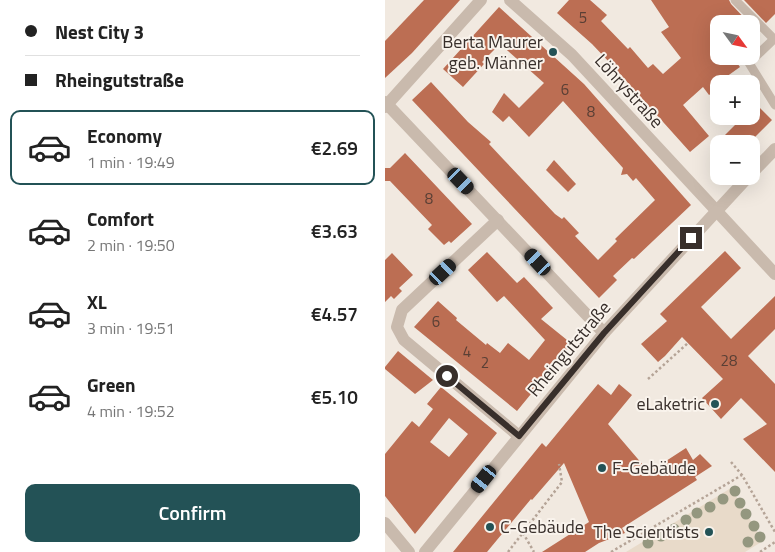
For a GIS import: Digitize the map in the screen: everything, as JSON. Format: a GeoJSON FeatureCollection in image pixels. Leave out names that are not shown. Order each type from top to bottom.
{"type":"FeatureCollection","features":[{"type":"Feature","properties":{"kind":"street"},"geometry":{"type":"LineString","coordinates":[[481,0],[386,104],[604,333]]}},
{"type":"Feature","properties":{"kind":"street","name":"Löhrystraße"},"geometry":{"type":"LineString","coordinates":[[510,0],[572,55],[775,274]]}},
{"type":"Feature","properties":{"kind":"street","name":"Rheingutstraße"},"geometry":{"type":"LineString","coordinates":[[760,165],[775,150]]}},
{"type":"Feature","properties":{"kind":"street","name":"Rheingutstraße"},"geometry":{"type":"LineString","coordinates":[[425,552],[604,333],[741,185]]}},
{"type":"Feature","properties":{"kind":"street"},"geometry":{"type":"LineString","coordinates":[[498,220],[403,310],[397,327],[404,340],[519,436]]}},
{"type":"Feature","properties":{"kind":"street"},"geometry":{"type":"LineString","coordinates":[[385,523],[409,552]]}},
{"type":"Feature","properties":{"kind":"lane"},"geometry":{"type":"LineString","coordinates":[[735,0],[774,40],[749,63],[775,105]]}},
{"type":"Feature","properties":{"kind":"path"},"geometry":{"type":"LineString","coordinates":[[648,379],[688,343]]}},
{"type":"Feature","properties":{"kind":"path"},"geometry":{"type":"LineString","coordinates":[[731,462],[741,474],[775,532]]}},
{"type":"Feature","properties":{"kind":"path"},"geometry":{"type":"LineString","coordinates":[[508,552],[562,482],[559,464]]}},
{"type":"Feature","properties":{"kind":"path"},"geometry":{"type":"LineString","coordinates":[[611,552],[741,474]]}},
{"type":"Feature","properties":{"kind":"path"},"geometry":{"type":"LineString","coordinates":[[523,533],[534,552]]}},
{"type":"Feature","properties":{"kind":"path"},"geometry":{"type":"LineString","coordinates":[[759,552],[775,542]]}},
{"type":"Feature","properties":{"kind":"shaded area"},"geometry":{"type":"Polygon","coordinates":[[[731,488],[763,541],[745,552],[626,552],[731,488]]]}},
{"type":"Feature","properties":{"kind":"building"},"geometry":{"type":"Polygon","coordinates":[[[424,0],[460,0],[412,53],[385,78],[385,41],[424,0]]]}},
{"type":"Feature","properties":{"kind":"building"},"geometry":{"type":"Polygon","coordinates":[[[569,0],[590,0],[607,15],[601,21],[628,49],[630,47],[648,68],[653,64],[663,74],[681,58],[661,32],[669,27],[651,0],[729,0],[741,15],[710,15],[710,65],[739,65],[740,67],[729,75],[710,75],[710,94],[703,87],[683,105],[709,136],[690,152],[592,44],[557,13],[569,0]]]}},
{"type":"Feature","properties":{"kind":"building"},"geometry":{"type":"Polygon","coordinates":[[[744,0],[775,0],[775,14],[766,23],[744,0]]]}},
{"type":"Feature","properties":{"kind":"building"},"geometry":{"type":"Polygon","coordinates":[[[499,7],[584,84],[691,205],[634,259],[632,258],[613,276],[617,280],[599,298],[412,100],[431,82],[468,122],[491,142],[489,144],[555,214],[562,219],[564,217],[579,233],[575,236],[598,260],[617,241],[615,239],[655,200],[636,178],[633,181],[627,174],[621,175],[623,168],[563,101],[529,137],[509,116],[503,122],[492,112],[504,93],[519,108],[544,83],[500,44],[482,62],[484,64],[463,87],[443,69],[499,7]]]}},
{"type":"Feature","properties":{"kind":"building"},"geometry":{"type":"Polygon","coordinates":[[[760,108],[772,120],[757,135],[725,135],[735,125],[760,125],[760,108]]]}},
{"type":"Feature","properties":{"kind":"building"},"geometry":{"type":"Polygon","coordinates":[[[405,153],[472,224],[451,243],[449,241],[444,245],[428,229],[432,225],[390,181],[385,181],[385,168],[390,168],[405,153]]]}},
{"type":"Feature","properties":{"kind":"building"},"geometry":{"type":"Polygon","coordinates":[[[554,160],[576,184],[568,192],[546,170],[554,160]]]}},
{"type":"Feature","properties":{"kind":"building"},"geometry":{"type":"Polygon","coordinates":[[[725,251],[741,268],[701,307],[731,339],[775,296],[775,329],[748,356],[775,384],[775,472],[743,439],[767,424],[741,398],[721,419],[702,398],[723,379],[682,337],[658,362],[641,344],[667,321],[660,314],[725,251]]]}},
{"type":"Feature","properties":{"kind":"building"},"geometry":{"type":"Polygon","coordinates":[[[487,252],[517,283],[524,277],[553,308],[541,319],[572,344],[517,411],[414,327],[438,301],[457,318],[456,320],[486,345],[487,343],[500,353],[508,343],[529,360],[545,340],[504,296],[497,302],[468,270],[487,252]]]}},
{"type":"Feature","properties":{"kind":"building"},"geometry":{"type":"Polygon","coordinates":[[[392,253],[413,275],[399,288],[402,291],[394,299],[391,296],[385,302],[385,260],[392,253]]]}},
{"type":"Feature","properties":{"kind":"building"},"geometry":{"type":"Polygon","coordinates":[[[398,351],[433,380],[415,394],[385,369],[398,351]]]}},
{"type":"Feature","properties":{"kind":"building","name":"F-Gebäude"},"geometry":{"type":"Polygon","coordinates":[[[598,384],[611,395],[619,384],[632,395],[608,424],[649,472],[686,448],[693,460],[700,454],[712,466],[695,477],[697,480],[622,528],[625,533],[599,543],[585,552],[542,552],[589,522],[564,463],[487,552],[453,552],[542,443],[546,447],[598,384]]]}},
{"type":"Feature","properties":{"kind":"building"},"geometry":{"type":"Polygon","coordinates":[[[441,387],[497,433],[415,534],[385,496],[385,454],[412,421],[419,427],[433,409],[427,404],[441,387]],[[449,418],[430,442],[449,457],[468,434],[449,418]]]}},
{"type":"Feature","properties":{"kind":"place","name":"Berta Maurer geb. Männer"},"geometry":{"type":"Point","coordinates":[553,52]}},
{"type":"Feature","properties":{"kind":"place","name":"eLaketric"},"geometry":{"type":"Point","coordinates":[715,404]}},
{"type":"Feature","properties":{"kind":"place","name":"F-Gebäude"},"geometry":{"type":"Point","coordinates":[602,468]}},
{"type":"Feature","properties":{"kind":"place","name":"C-Gebäude"},"geometry":{"type":"Point","coordinates":[490,527]}},
{"type":"Feature","properties":{"kind":"place","name":"The Scientists"},"geometry":{"type":"Point","coordinates":[709,532]}},
{"type":"Feature","properties":{"kind":"route"},"geometry":{"type":"LineString","coordinates":[[447,376],[519,436],[604,333],[691,238]]}}]}
